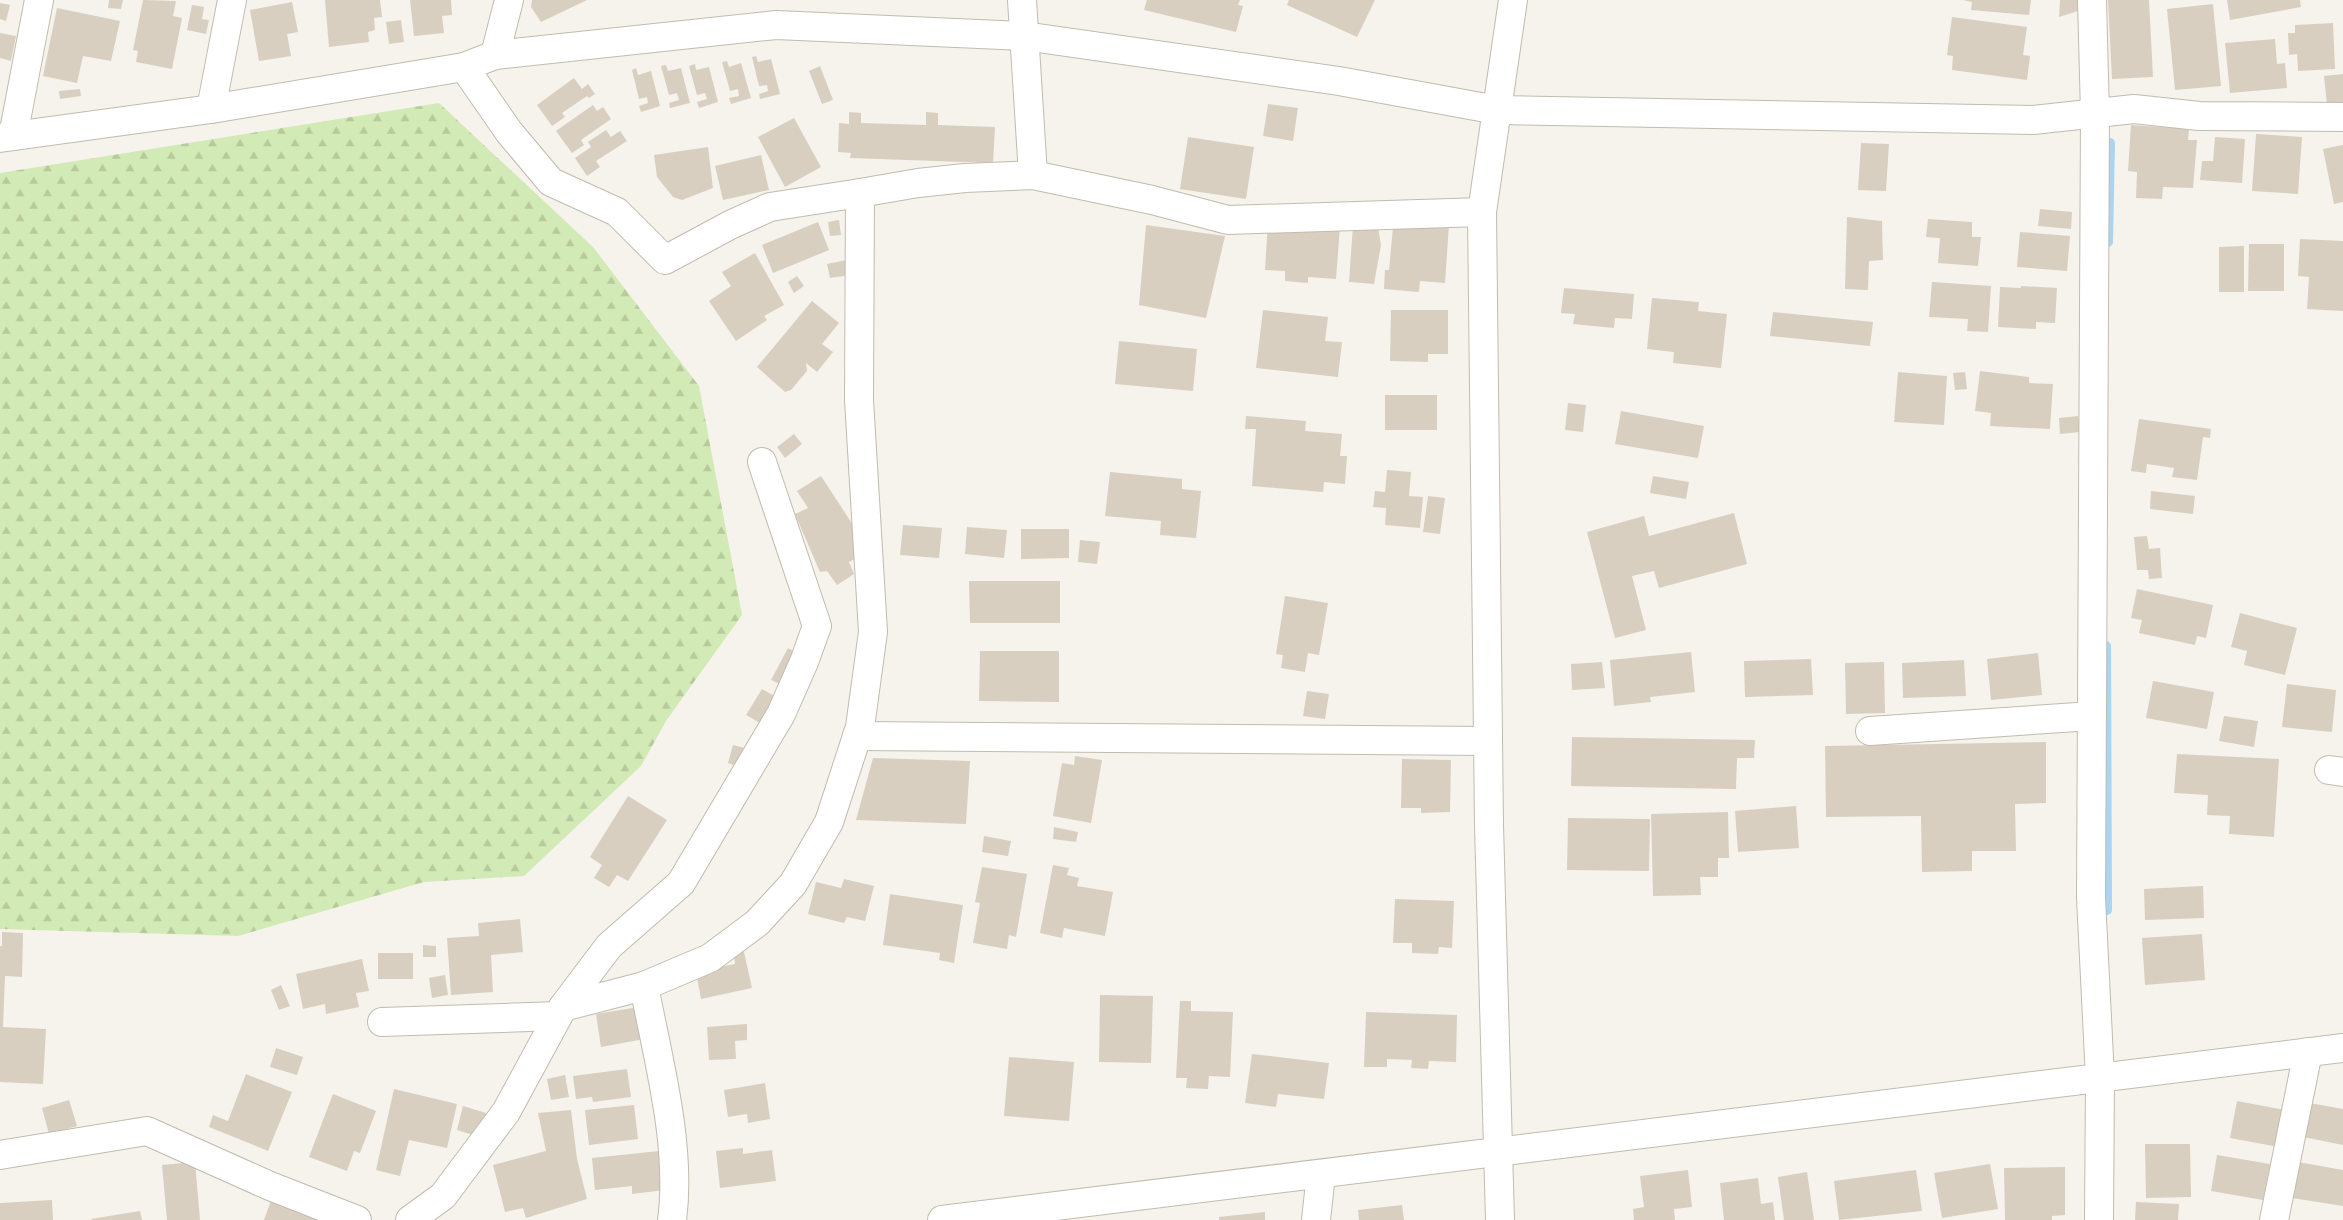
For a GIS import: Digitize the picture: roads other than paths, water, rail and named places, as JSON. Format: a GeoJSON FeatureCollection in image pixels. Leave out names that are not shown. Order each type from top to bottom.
{"type":"FeatureCollection","features":[{"type":"Feature","properties":{"kind":"street"},"geometry":{"type":"LineString","coordinates":[[39,0],[6,137],[211,109],[464,67],[495,55],[776,25],[1024,36],[1339,81],[1498,110],[2033,120],[2134,109],[2199,116],[2343,117]]}},
{"type":"Feature","properties":{"kind":"street"},"geometry":{"type":"LineString","coordinates":[[211,109],[232,0]]}},
{"type":"Feature","properties":{"kind":"street"},"geometry":{"type":"LineString","coordinates":[[495,55],[509,0]]}},
{"type":"Feature","properties":{"kind":"street"},"geometry":{"type":"LineString","coordinates":[[1022,0],[1033,175]]}},
{"type":"Feature","properties":{"kind":"street"},"geometry":{"type":"LineString","coordinates":[[1500,1220],[1500,1153],[1489,826],[1482,212],[1513,0]]}},
{"type":"Feature","properties":{"kind":"street"},"geometry":{"type":"LineString","coordinates":[[2092,0],[2095,114],[2091,898],[2100,1078],[2099,1220]]}},
{"type":"Feature","properties":{"kind":"street"},"geometry":{"type":"LineString","coordinates":[[464,67],[509,132],[551,182],[617,212],[665,260],[730,225],[770,207],[918,182],[965,178],[1033,175],[1152,200],[1228,220],[1482,212]]}},
{"type":"Feature","properties":{"kind":"street"},"geometry":{"type":"LineString","coordinates":[[382,1022],[560,1012],[644,986],[710,958],[757,923],[793,884],[829,822],[857,736],[873,632],[859,400],[860,193]]}},
{"type":"Feature","properties":{"kind":"street"},"geometry":{"type":"LineString","coordinates":[[410,1220],[442,1196],[506,1112],[560,1012],[610,946],[681,883],[781,714],[804,662],[817,626],[762,462]]}},
{"type":"Feature","properties":{"kind":"street"},"geometry":{"type":"LineString","coordinates":[[1870,730],[2092,716]]}},
{"type":"Feature","properties":{"kind":"street"},"geometry":{"type":"LineString","coordinates":[[857,736],[1488,741]]}},
{"type":"Feature","properties":{"kind":"street"},"geometry":{"type":"LineString","coordinates":[[644,986],[671,1136],[675,1198],[672,1220]]}},
{"type":"Feature","properties":{"kind":"street"},"geometry":{"type":"LineString","coordinates":[[942,1220],[2343,1048]]}},
{"type":"Feature","properties":{"kind":"street"},"geometry":{"type":"LineString","coordinates":[[2274,1220],[2308,1052]]}},
{"type":"Feature","properties":{"kind":"street"},"geometry":{"type":"LineString","coordinates":[[0,1155],[147,1131],[270,1186],[357,1220]]}},
{"type":"Feature","properties":{"kind":"street"},"geometry":{"type":"LineString","coordinates":[[1316,1220],[1321,1174]]}},
{"type":"Feature","properties":{"kind":"waterway"},"geometry":{"type":"LineString","coordinates":[[2108,242],[2110,143]]}},
{"type":"Feature","properties":{"kind":"waterway"},"geometry":{"type":"LineString","coordinates":[[2106,646],[2107,910]]}}]}
